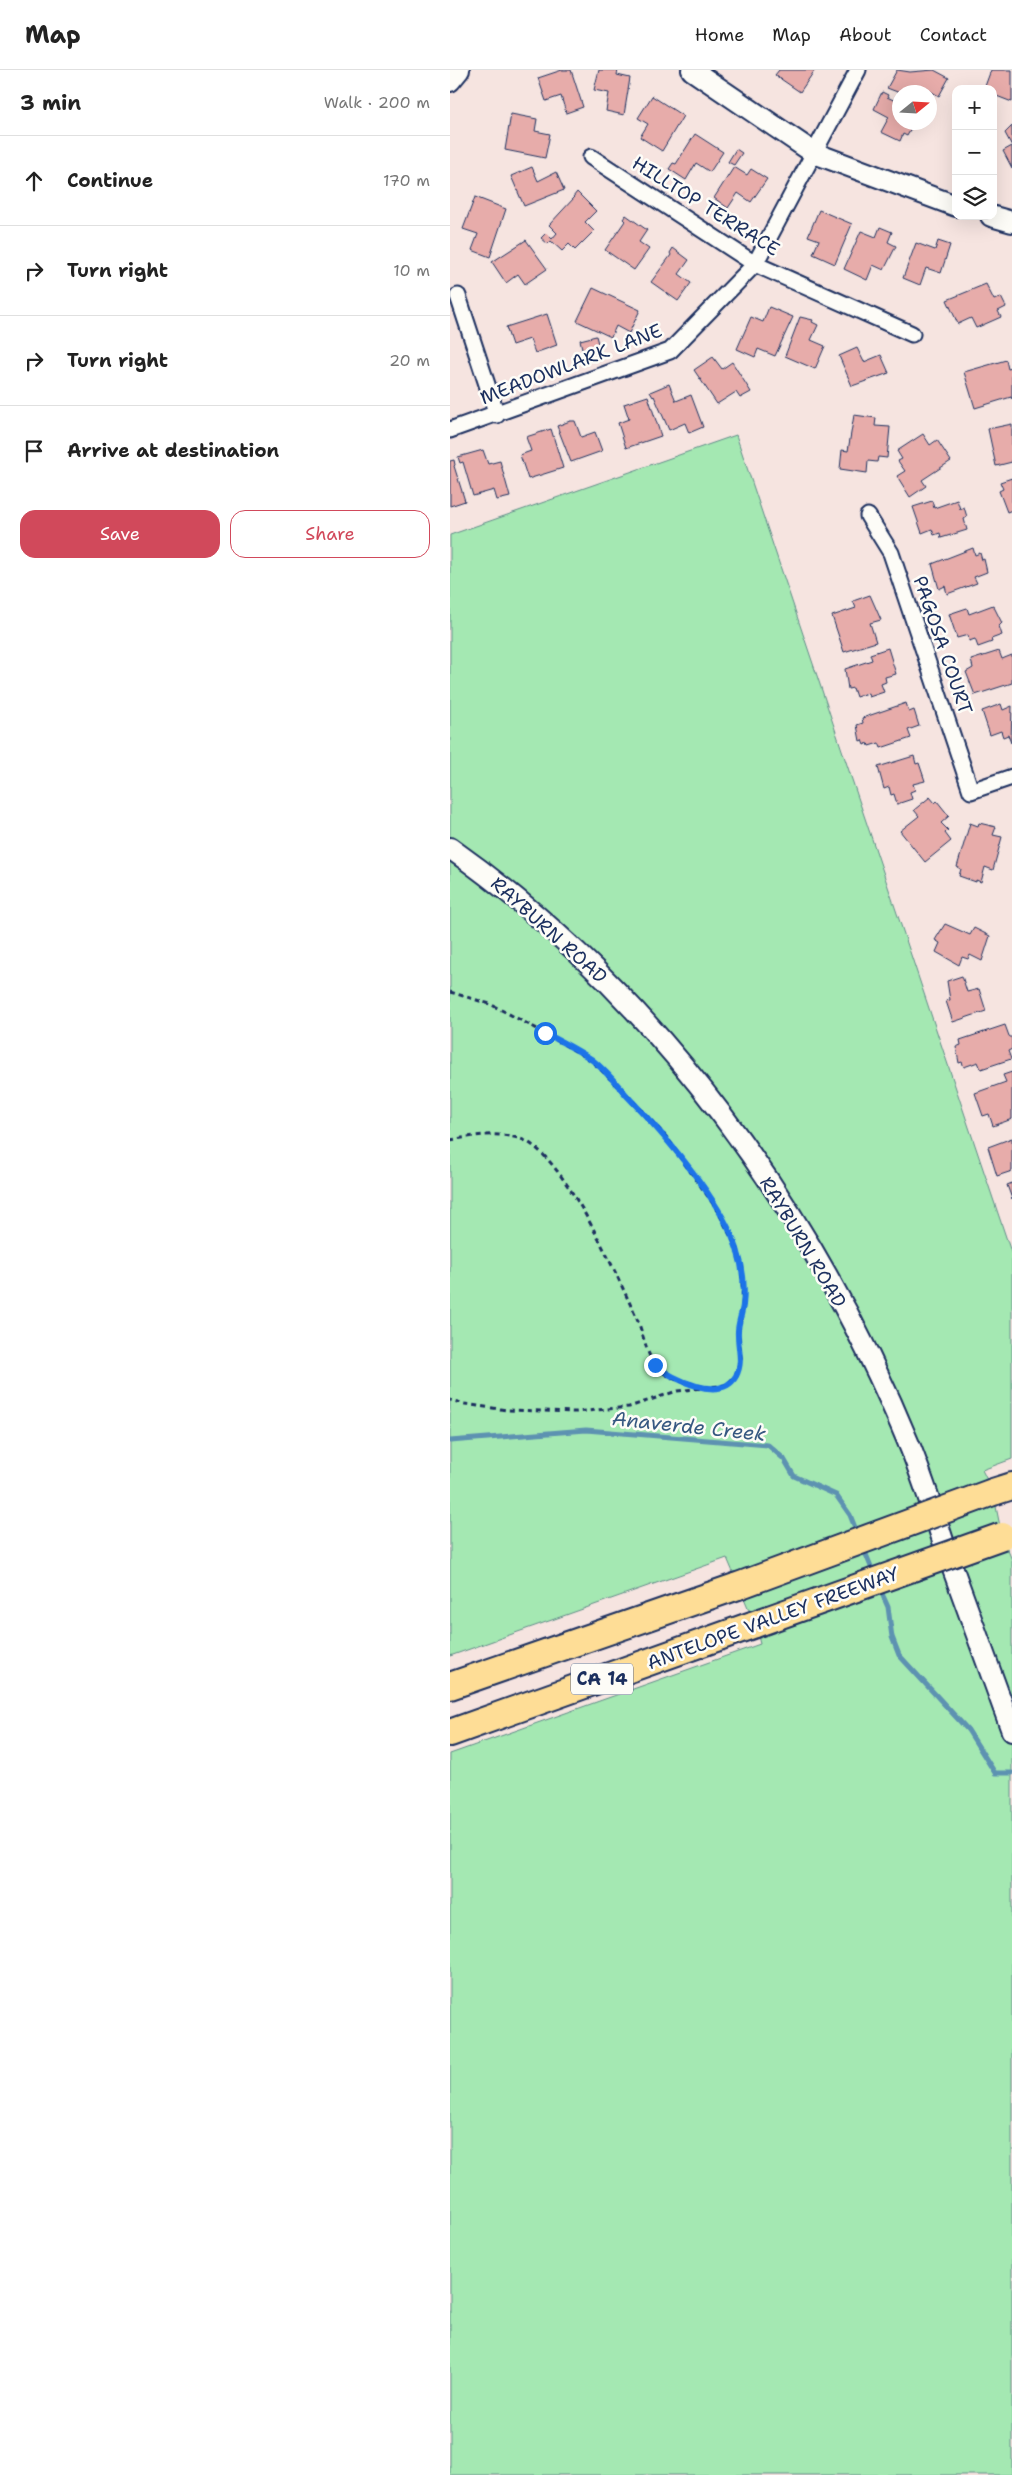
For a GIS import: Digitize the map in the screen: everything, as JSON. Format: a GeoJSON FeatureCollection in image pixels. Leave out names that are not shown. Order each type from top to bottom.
{"type":"FeatureCollection","features":[{"type":"Feature","properties":{"kind":"highway","name":"CA 14"},"geometry":{"type":"LineString","coordinates":[[450,1686],[738,1586],[1003,1489]]}},
{"type":"Feature","properties":{"kind":"highway","name":"ANTELOPE VALLEY FREEWAY"},"geometry":{"type":"LineString","coordinates":[[450,1733],[1007,1534]]}},
{"type":"Feature","properties":{"kind":"street"},"geometry":{"type":"LineString","coordinates":[[450,81],[459,70]]}},
{"type":"Feature","properties":{"kind":"street"},"geometry":{"type":"LineString","coordinates":[[692,70],[814,153],[952,205]]}},
{"type":"Feature","properties":{"kind":"street","name":"MEADOWLARK LANE"},"geometry":{"type":"LineString","coordinates":[[450,430],[497,415],[670,351],[755,264],[858,70]]}},
{"type":"Feature","properties":{"kind":"street","name":"HILLTOP TERRACE"},"geometry":{"type":"LineString","coordinates":[[591,157],[755,264],[912,334]]}},
{"type":"Feature","properties":{"kind":"street"},"geometry":{"type":"LineString","coordinates":[[997,218],[1012,222]]}},
{"type":"Feature","properties":{"kind":"street"},"geometry":{"type":"LineString","coordinates":[[458,296],[497,415]]}},
{"type":"Feature","properties":{"kind":"street","name":"PAGOSA COURT"},"geometry":{"type":"LineString","coordinates":[[868,516],[890,553],[971,791],[1012,777]]}},
{"type":"Feature","properties":{"kind":"street","name":"RAYBURN ROAD"},"geometry":{"type":"LineString","coordinates":[[450,848],[491,877],[562,938],[631,1006],[694,1078],[751,1155],[795,1222],[877,1372],[912,1450],[1012,1731]]}},
{"type":"Feature","properties":{"kind":"path"},"geometry":{"type":"LineString","coordinates":[[450,992],[490,1004],[592,1060],[667,1138],[717,1209],[737,1248],[742,1268],[743,1305],[738,1332],[741,1359],[736,1376],[727,1385],[656,1396],[629,1407],[576,1412],[506,1410],[450,1400]]}},
{"type":"Feature","properties":{"kind":"path"},"geometry":{"type":"LineString","coordinates":[[450,1140],[491,1134],[507,1135],[524,1140],[538,1150],[555,1170],[589,1218],[637,1321],[655,1365],[666,1374],[681,1382],[705,1388]]}},
{"type":"Feature","properties":{"kind":"green space"},"geometry":{"type":"Polygon","coordinates":[[[736,435],[1012,1255],[1012,1459],[982,1470],[993,1492],[1002,1536],[1012,1560],[1012,2475],[450,2475],[450,1754],[760,1644],[755,1624],[727,1558],[450,1656],[450,535],[736,435]]]}},
{"type":"Feature","properties":{"kind":"building"},"geometry":{"type":"Polygon","coordinates":[[[562,70],[571,70],[583,107],[566,113],[561,96],[546,101],[538,78],[562,70]]]}},
{"type":"Feature","properties":{"kind":"building"},"geometry":{"type":"Polygon","coordinates":[[[599,70],[618,70],[617,75],[630,78],[624,115],[606,111],[609,93],[594,90],[599,70]]]}},
{"type":"Feature","properties":{"kind":"building"},"geometry":{"type":"Polygon","coordinates":[[[779,70],[815,70],[800,92],[775,75],[779,70]]]}},
{"type":"Feature","properties":{"kind":"building"},"geometry":{"type":"Polygon","coordinates":[[[897,70],[910,72],[934,70],[949,78],[939,96],[937,95],[937,85],[892,85],[892,90],[887,88],[897,70]]]}},
{"type":"Feature","properties":{"kind":"building"},"geometry":{"type":"Polygon","coordinates":[[[991,70],[1012,70],[1012,102],[997,96],[997,85],[985,85],[991,70]]]}},
{"type":"Feature","properties":{"kind":"building"},"geometry":{"type":"Polygon","coordinates":[[[882,92],[888,95],[887,97],[892,99],[892,130],[910,130],[907,136],[903,134],[900,141],[881,132],[889,117],[874,109],[882,92]]]}},
{"type":"Feature","properties":{"kind":"building"},"geometry":{"type":"Polygon","coordinates":[[[652,96],[683,116],[662,151],[640,137],[648,124],[638,118],[652,96]]]}},
{"type":"Feature","properties":{"kind":"building"},"geometry":{"type":"Polygon","coordinates":[[[511,114],[537,119],[535,131],[550,134],[545,158],[505,150],[511,114]]]}},
{"type":"Feature","properties":{"kind":"building"},"geometry":{"type":"Polygon","coordinates":[[[1012,126],[1012,146],[1005,133],[1012,126]]]}},
{"type":"Feature","properties":{"kind":"building"},"geometry":{"type":"Polygon","coordinates":[[[695,134],[723,152],[710,172],[696,163],[686,180],[669,169],[673,163],[676,164],[695,134]]]}},
{"type":"Feature","properties":{"kind":"building"},"geometry":{"type":"Polygon","coordinates":[[[1012,146],[1012,168],[1003,151],[1012,146]]]}},
{"type":"Feature","properties":{"kind":"building"},"geometry":{"type":"Polygon","coordinates":[[[736,149],[742,153],[734,165],[728,162],[736,149]]]}},
{"type":"Feature","properties":{"kind":"building"},"geometry":{"type":"Polygon","coordinates":[[[532,167],[538,181],[556,172],[564,190],[524,206],[511,176],[532,167]]]}},
{"type":"Feature","properties":{"kind":"building"},"geometry":{"type":"Polygon","coordinates":[[[734,167],[747,175],[751,169],[767,179],[751,202],[738,193],[728,208],[714,198],[734,167]]]}},
{"type":"Feature","properties":{"kind":"building"},"geometry":{"type":"Polygon","coordinates":[[[577,192],[596,211],[585,222],[594,231],[575,250],[569,244],[562,251],[551,241],[548,244],[541,238],[546,233],[552,239],[557,233],[549,225],[574,198],[577,192]]]}},
{"type":"Feature","properties":{"kind":"building"},"geometry":{"type":"Polygon","coordinates":[[[475,197],[506,209],[490,257],[472,250],[478,234],[463,229],[475,197]]]}},
{"type":"Feature","properties":{"kind":"building"},"geometry":{"type":"Polygon","coordinates":[[[819,210],[852,224],[835,264],[813,254],[819,240],[808,236],[819,210]]]}},
{"type":"Feature","properties":{"kind":"building"},"geometry":{"type":"Polygon","coordinates":[[[626,215],[647,230],[639,242],[649,249],[634,270],[605,250],[625,221],[623,219],[626,215]]]}},
{"type":"Feature","properties":{"kind":"building"},"geometry":{"type":"Polygon","coordinates":[[[880,227],[892,232],[888,242],[896,246],[884,270],[873,265],[867,280],[844,269],[861,231],[876,237],[880,227]]]}},
{"type":"Feature","properties":{"kind":"building"},"geometry":{"type":"Polygon","coordinates":[[[526,240],[547,269],[525,284],[518,274],[506,283],[492,262],[526,240]]]}},
{"type":"Feature","properties":{"kind":"building"},"geometry":{"type":"Polygon","coordinates":[[[938,241],[950,245],[941,273],[926,268],[920,285],[903,278],[916,243],[935,250],[938,241]]]}},
{"type":"Feature","properties":{"kind":"building"},"geometry":{"type":"Polygon","coordinates":[[[673,248],[689,260],[679,274],[691,283],[678,301],[651,282],[671,255],[670,253],[673,248]]]}},
{"type":"Feature","properties":{"kind":"building"},"geometry":{"type":"Polygon","coordinates":[[[986,284],[994,300],[1001,297],[1006,307],[998,311],[1001,317],[976,328],[971,318],[958,324],[947,300],[986,284]]]}},
{"type":"Feature","properties":{"kind":"building"},"geometry":{"type":"Polygon","coordinates":[[[593,288],[640,310],[629,333],[616,326],[611,337],[577,321],[593,288]]]}},
{"type":"Feature","properties":{"kind":"building"},"geometry":{"type":"Polygon","coordinates":[[[769,307],[793,317],[775,356],[758,349],[755,357],[737,349],[751,317],[763,322],[769,307]]]}},
{"type":"Feature","properties":{"kind":"building"},"geometry":{"type":"Polygon","coordinates":[[[547,314],[557,345],[535,353],[530,339],[512,345],[506,327],[547,314]]]}},
{"type":"Feature","properties":{"kind":"building"},"geometry":{"type":"Polygon","coordinates":[[[800,317],[813,320],[812,322],[818,325],[811,340],[825,346],[815,369],[785,356],[800,317]]]}},
{"type":"Feature","properties":{"kind":"building"},"geometry":{"type":"Polygon","coordinates":[[[596,336],[599,347],[583,352],[580,340],[596,336]]]}},
{"type":"Feature","properties":{"kind":"building"},"geometry":{"type":"Polygon","coordinates":[[[857,348],[864,362],[881,355],[889,373],[852,386],[839,356],[857,348]]]}},
{"type":"Feature","properties":{"kind":"building"},"geometry":{"type":"Polygon","coordinates":[[[713,357],[722,369],[732,362],[751,392],[740,398],[736,392],[717,404],[694,370],[713,357]]]}},
{"type":"Feature","properties":{"kind":"building"},"geometry":{"type":"Polygon","coordinates":[[[1006,360],[1008,369],[1012,368],[1012,399],[1011,397],[975,408],[964,372],[1006,360]]]}},
{"type":"Feature","properties":{"kind":"building"},"geometry":{"type":"Polygon","coordinates":[[[669,384],[676,401],[691,395],[703,427],[689,433],[685,423],[669,430],[654,396],[650,392],[669,384]]]}},
{"type":"Feature","properties":{"kind":"building"},"geometry":{"type":"Polygon","coordinates":[[[648,396],[661,436],[626,448],[618,423],[629,419],[624,404],[648,396]]]}},
{"type":"Feature","properties":{"kind":"building"},"geometry":{"type":"Polygon","coordinates":[[[854,415],[876,418],[875,426],[890,427],[887,458],[878,457],[877,462],[868,461],[867,473],[840,469],[842,450],[848,451],[854,415]]]}},
{"type":"Feature","properties":{"kind":"building"},"geometry":{"type":"Polygon","coordinates":[[[575,421],[581,437],[595,432],[602,451],[571,462],[557,426],[575,421]]]}},
{"type":"Feature","properties":{"kind":"building"},"geometry":{"type":"Polygon","coordinates":[[[1012,424],[1012,462],[996,466],[988,429],[1012,424]]]}},
{"type":"Feature","properties":{"kind":"building"},"geometry":{"type":"Polygon","coordinates":[[[551,429],[563,468],[528,479],[520,455],[531,451],[526,437],[551,429]]]}},
{"type":"Feature","properties":{"kind":"building"},"geometry":{"type":"Polygon","coordinates":[[[923,434],[930,445],[937,440],[951,461],[922,480],[926,486],[910,497],[897,476],[905,471],[898,461],[902,459],[897,451],[923,434]]]}},
{"type":"Feature","properties":{"kind":"building"},"geometry":{"type":"Polygon","coordinates":[[[483,450],[488,464],[500,461],[510,497],[497,500],[494,490],[473,496],[463,462],[460,463],[458,457],[483,450]]]}},
{"type":"Feature","properties":{"kind":"building"},"geometry":{"type":"Polygon","coordinates":[[[454,460],[454,466],[465,501],[450,506],[450,461],[454,460]]]}},
{"type":"Feature","properties":{"kind":"building"},"geometry":{"type":"Polygon","coordinates":[[[1012,478],[1012,510],[1007,512],[999,491],[1003,489],[1000,482],[1012,478]]]}},
{"type":"Feature","properties":{"kind":"building"},"geometry":{"type":"Polygon","coordinates":[[[957,500],[960,509],[964,507],[967,517],[964,519],[967,530],[941,538],[940,533],[934,535],[932,529],[922,533],[913,507],[932,501],[934,508],[957,500]]]}},
{"type":"Feature","properties":{"kind":"building"},"geometry":{"type":"Polygon","coordinates":[[[973,548],[975,555],[980,553],[982,560],[984,559],[987,572],[974,577],[977,583],[947,594],[945,586],[939,589],[932,564],[973,548]]]}},
{"type":"Feature","properties":{"kind":"building"},"geometry":{"type":"Polygon","coordinates":[[[870,595],[881,620],[870,623],[876,642],[844,652],[832,616],[856,608],[853,601],[870,595]]]}},
{"type":"Feature","properties":{"kind":"building"},"geometry":{"type":"Polygon","coordinates":[[[993,605],[1002,623],[999,626],[1002,635],[991,639],[992,642],[978,647],[975,639],[969,641],[968,635],[957,638],[949,614],[967,608],[969,614],[993,605]]]}},
{"type":"Feature","properties":{"kind":"building"},"geometry":{"type":"Polygon","coordinates":[[[888,648],[896,674],[885,677],[886,682],[881,684],[884,692],[869,697],[868,693],[856,697],[853,688],[848,689],[845,669],[872,660],[870,654],[888,648]]]}},
{"type":"Feature","properties":{"kind":"building"},"geometry":{"type":"Polygon","coordinates":[[[999,651],[1002,659],[1012,655],[1012,683],[975,695],[966,672],[973,668],[971,660],[999,651]]]}},
{"type":"Feature","properties":{"kind":"building"},"geometry":{"type":"Polygon","coordinates":[[[906,703],[909,712],[914,710],[919,726],[908,730],[911,738],[881,748],[879,743],[869,746],[868,743],[864,745],[862,740],[860,741],[857,725],[863,723],[862,718],[906,703]]]}},
{"type":"Feature","properties":{"kind":"building"},"geometry":{"type":"Polygon","coordinates":[[[1001,704],[1003,710],[1012,706],[1011,743],[1008,735],[1003,737],[1001,731],[990,735],[982,711],[1001,704]]]}},
{"type":"Feature","properties":{"kind":"building"},"geometry":{"type":"Polygon","coordinates":[[[914,756],[916,764],[919,763],[925,781],[913,784],[915,790],[910,792],[912,799],[897,804],[894,794],[891,795],[889,787],[884,789],[878,767],[914,756]]]}},
{"type":"Feature","properties":{"kind":"building"},"geometry":{"type":"Polygon","coordinates":[[[930,797],[935,803],[937,801],[949,816],[941,823],[948,830],[945,833],[951,841],[925,862],[900,831],[919,816],[914,810],[930,797]]]}},
{"type":"Feature","properties":{"kind":"building"},"geometry":{"type":"Polygon","coordinates":[[[970,823],[978,826],[979,823],[996,827],[993,835],[1002,837],[993,870],[985,867],[981,882],[959,876],[961,869],[957,867],[970,823]]]}},
{"type":"Feature","properties":{"kind":"building"},"geometry":{"type":"Polygon","coordinates":[[[945,924],[970,935],[974,928],[990,936],[982,961],[970,955],[968,959],[962,957],[959,965],[936,952],[940,943],[935,940],[945,924]]]}},
{"type":"Feature","properties":{"kind":"building"},"geometry":{"type":"Polygon","coordinates":[[[962,976],[967,992],[979,989],[986,1011],[953,1022],[946,1001],[950,1000],[947,981],[962,976]]]}},
{"type":"Feature","properties":{"kind":"building"},"geometry":{"type":"Polygon","coordinates":[[[1005,1025],[1009,1036],[1012,1038],[1012,1049],[1008,1051],[1011,1059],[981,1069],[978,1062],[964,1067],[962,1062],[959,1063],[956,1047],[961,1045],[960,1040],[1005,1025]]]}},
{"type":"Feature","properties":{"kind":"building"},"geometry":{"type":"Polygon","coordinates":[[[1012,1072],[1012,1119],[993,1126],[989,1114],[983,1116],[975,1093],[1006,1082],[1003,1075],[1012,1072]]]}},
{"type":"Feature","properties":{"kind":"building"},"geometry":{"type":"Polygon","coordinates":[[[1012,1138],[1012,1171],[997,1176],[988,1147],[1012,1138]]]}},
{"type":"Feature","properties":{"kind":"building"},"geometry":{"type":"Polygon","coordinates":[[[1012,1183],[1012,1199],[1007,1185],[1012,1183]]]}},
{"type":"Feature","properties":{"kind":"waterway","name":"Anaverde Creek"},"geometry":{"type":"LineString","coordinates":[[450,1441],[586,1430],[768,1445],[784,1459],[794,1476],[836,1495],[850,1515],[858,1535]]}},
{"type":"Feature","properties":{"kind":"waterway","name":"Anaverde Creek"},"geometry":{"type":"LineString","coordinates":[[863,1547],[874,1574]]}},
{"type":"Feature","properties":{"kind":"waterway","name":"Anaverde Creek"},"geometry":{"type":"LineString","coordinates":[[879,1587],[888,1607],[892,1637],[899,1655],[968,1730],[995,1773],[1012,1773]]}},
{"type":"Feature","properties":{"kind":"route"},"geometry":{"type":"LineString","coordinates":[[545,1033],[592,1060],[667,1138],[717,1209],[737,1248],[742,1268],[743,1305],[738,1332],[741,1359],[736,1376],[727,1385],[705,1388],[681,1382],[666,1374],[655,1365]]}}]}
